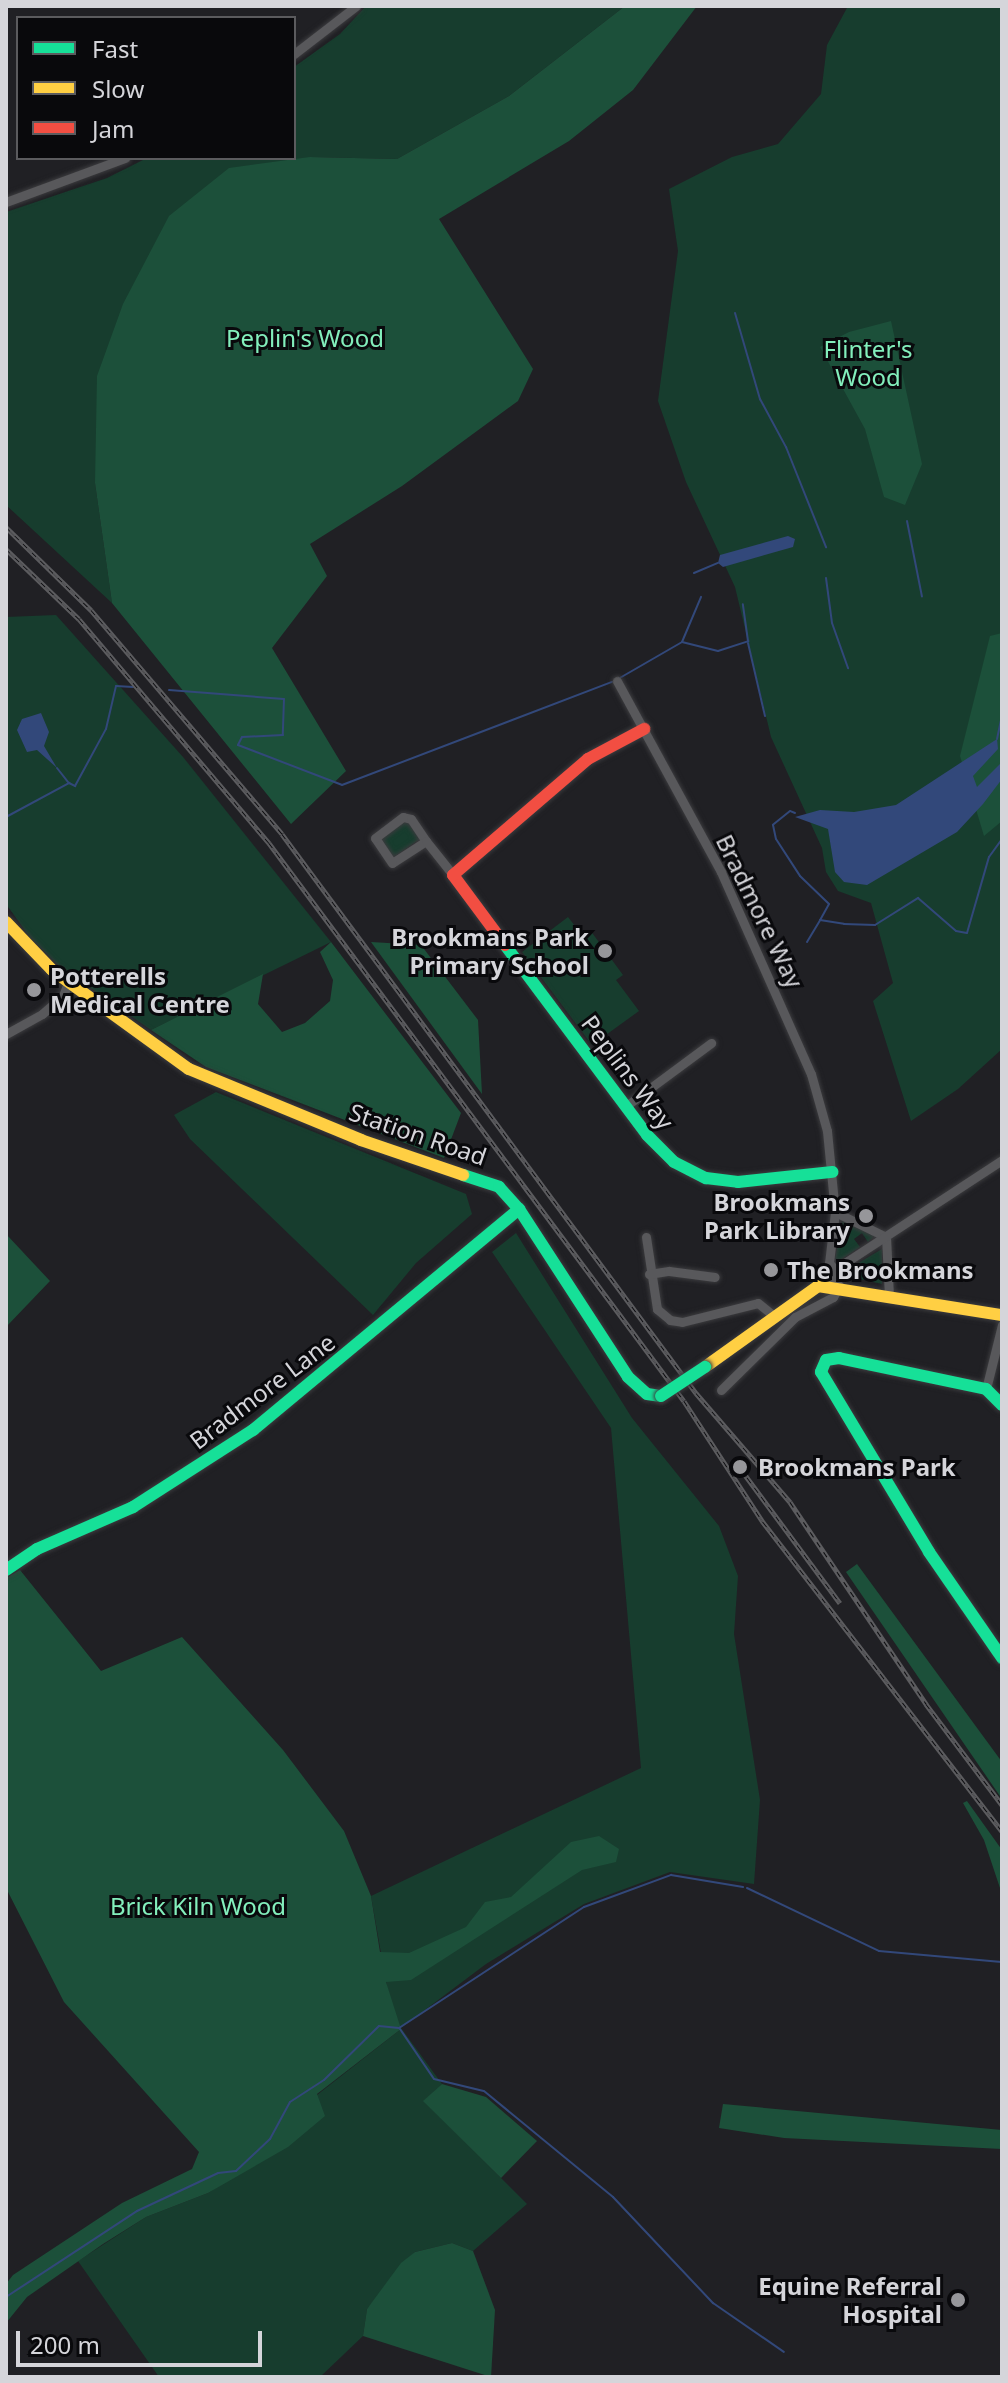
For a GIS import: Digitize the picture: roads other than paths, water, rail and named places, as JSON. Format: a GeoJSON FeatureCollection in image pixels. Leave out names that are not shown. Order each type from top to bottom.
{"type":"FeatureCollection","features":[{"type":"Feature","properties":{"kind":"street"},"geometry":{"type":"LineString","coordinates":[[296,52],[356,6]]}},
{"type":"Feature","properties":{"kind":"street"},"geometry":{"type":"LineString","coordinates":[[6,202],[120,160]]}},
{"type":"Feature","properties":{"kind":"street","name":"Bradmore Way"},"geometry":{"type":"LineString","coordinates":[[617,681],[779,993],[820,1102],[832,1172],[835,1212],[829,1263],[835,1270],[836,1285]]}},
{"type":"Feature","properties":{"kind":"street"},"geometry":{"type":"LineString","coordinates":[[453,875],[588,759],[644,729]]}},
{"type":"Feature","properties":{"kind":"street","name":"Peplins Way"},"geometry":{"type":"LineString","coordinates":[[426,841],[392,863],[375,838],[407,817],[453,875],[664,1154],[706,1178],[738,1182],[832,1172]]}},
{"type":"Feature","properties":{"kind":"street","name":"Station Road"},"geometry":{"type":"LineString","coordinates":[[6,922],[68,982],[189,1069],[361,1140],[489,1181],[519,1209],[628,1377],[647,1394],[661,1396],[773,1315],[792,1310],[811,1289],[836,1285]]}},
{"type":"Feature","properties":{"kind":"street"},"geometry":{"type":"LineString","coordinates":[[6,1034],[42,1014],[63,996],[68,982]]}},
{"type":"Feature","properties":{"kind":"street"},"geometry":{"type":"LineString","coordinates":[[626,1106],[711,1043]]}},
{"type":"Feature","properties":{"kind":"street"},"geometry":{"type":"LineString","coordinates":[[835,1270],[1002,1160]]}},
{"type":"Feature","properties":{"kind":"street","name":"Bradmore Lane"},"geometry":{"type":"LineString","coordinates":[[6,1570],[37,1549],[133,1507],[253,1430],[356,1347],[434,1275],[519,1209]]}},
{"type":"Feature","properties":{"kind":"street"},"geometry":{"type":"LineString","coordinates":[[835,1212],[886,1237]]}},
{"type":"Feature","properties":{"kind":"street"},"geometry":{"type":"LineString","coordinates":[[646,1237],[649,1274],[657,1309],[670,1320],[682,1322],[758,1303],[773,1315]]}},
{"type":"Feature","properties":{"kind":"street"},"geometry":{"type":"LineString","coordinates":[[886,1237],[889,1296]]}},
{"type":"Feature","properties":{"kind":"street"},"geometry":{"type":"LineString","coordinates":[[649,1274],[669,1271],[715,1277]]}},
{"type":"Feature","properties":{"kind":"street"},"geometry":{"type":"LineString","coordinates":[[836,1285],[936,1307],[1002,1315]]}},
{"type":"Feature","properties":{"kind":"street"},"geometry":{"type":"LineString","coordinates":[[721,1390],[792,1310]]}},
{"type":"Feature","properties":{"kind":"street"},"geometry":{"type":"LineString","coordinates":[[986,1389],[1002,1325]]}},
{"type":"Feature","properties":{"kind":"street"},"geometry":{"type":"LineString","coordinates":[[1002,1405],[986,1389],[839,1358],[826,1360],[821,1372],[826,1386],[1002,1658]]}},
{"type":"Feature","properties":{"kind":"water"},"geometry":{"type":"Polygon","coordinates":[[[788,536],[795,539],[793,547],[723,567],[718,563],[720,555],[788,536]]]}},
{"type":"Feature","properties":{"kind":"water"},"geometry":{"type":"Polygon","coordinates":[[[41,713],[49,732],[44,746],[57,768],[37,750],[27,752],[17,730],[22,719],[41,713]]]}},
{"type":"Feature","properties":{"kind":"water"},"geometry":{"type":"Polygon","coordinates":[[[997,739],[998,749],[973,776],[977,787],[1002,762],[1002,779],[983,804],[957,832],[867,885],[844,882],[835,872],[828,829],[795,817],[820,810],[854,812],[896,805],[997,739]]]}},
{"type":"Feature","properties":{"kind":"waterway"},"geometry":{"type":"LineString","coordinates":[[735,313],[760,399],[786,447],[826,547]]}},
{"type":"Feature","properties":{"kind":"waterway"},"geometry":{"type":"LineString","coordinates":[[907,521],[922,597]]}},
{"type":"Feature","properties":{"kind":"waterway"},"geometry":{"type":"LineString","coordinates":[[694,573],[718,563]]}},
{"type":"Feature","properties":{"kind":"waterway"},"geometry":{"type":"LineString","coordinates":[[826,578],[832,623],[848,668]]}},
{"type":"Feature","properties":{"kind":"waterway"},"geometry":{"type":"LineString","coordinates":[[618,679],[682,642],[701,597]]}},
{"type":"Feature","properties":{"kind":"waterway"},"geometry":{"type":"LineString","coordinates":[[682,642],[718,651],[748,641],[743,604]]}},
{"type":"Feature","properties":{"kind":"waterway"},"geometry":{"type":"LineString","coordinates":[[748,643],[765,716]]}},
{"type":"Feature","properties":{"kind":"waterway"},"geometry":{"type":"LineString","coordinates":[[169,690],[284,699],[283,735],[242,737],[238,745],[342,785],[612,682]]}},
{"type":"Feature","properties":{"kind":"waterway"},"geometry":{"type":"LineString","coordinates":[[6,817],[69,783],[75,786],[106,729],[116,686],[133,687]]}},
{"type":"Feature","properties":{"kind":"waterway"},"geometry":{"type":"LineString","coordinates":[[997,739],[1002,715]]}},
{"type":"Feature","properties":{"kind":"waterway"},"geometry":{"type":"LineString","coordinates":[[57,768],[68,782]]}},
{"type":"Feature","properties":{"kind":"waterway"},"geometry":{"type":"LineString","coordinates":[[795,813],[790,811],[773,825],[776,839],[800,876],[829,904],[820,920],[844,924],[875,925],[918,898],[956,931],[967,933],[989,857],[1002,839]]}},
{"type":"Feature","properties":{"kind":"waterway"},"geometry":{"type":"LineString","coordinates":[[807,942],[820,920]]}},
{"type":"Feature","properties":{"kind":"waterway"},"geometry":{"type":"LineString","coordinates":[[6,2297],[137,2211],[218,2173],[236,2171],[270,2139],[290,2102],[324,2080],[379,2026],[399,2028],[584,1907],[671,1875],[743,1887]]}},
{"type":"Feature","properties":{"kind":"waterway"},"geometry":{"type":"LineString","coordinates":[[747,1888],[879,1951],[1002,1962]]}},
{"type":"Feature","properties":{"kind":"waterway"},"geometry":{"type":"LineString","coordinates":[[400,2029],[434,2079],[484,2091],[613,2197],[713,2303],[784,2352]]}},
{"type":"Feature","properties":{"kind":"railway"},"geometry":{"type":"LineString","coordinates":[[6,527],[91,610],[282,834],[696,1393],[790,1502],[926,1704],[1002,1805]]}},
{"type":"Feature","properties":{"kind":"railway"},"geometry":{"type":"LineString","coordinates":[[6,549],[79,619],[269,843],[684,1401],[763,1522],[1002,1831]]}},
{"type":"Feature","properties":{"kind":"railway"},"geometry":{"type":"LineString","coordinates":[[740,1468],[840,1603]]}},
{"type":"Feature","properties":{"kind":"place","name":"Brookmans Park Primary School"},"geometry":{"type":"Point","coordinates":[605,951]}},
{"type":"Feature","properties":{"kind":"place","name":"Potterells Medical Centre"},"geometry":{"type":"Point","coordinates":[34,990]}},
{"type":"Feature","properties":{"kind":"place","name":"Brookmans Park Library"},"geometry":{"type":"Point","coordinates":[866,1216]}},
{"type":"Feature","properties":{"kind":"place","name":"The Brookmans"},"geometry":{"type":"Point","coordinates":[771,1270]}},
{"type":"Feature","properties":{"kind":"place","name":"Brookmans Park"},"geometry":{"type":"Point","coordinates":[740,1467]}},
{"type":"Feature","properties":{"kind":"place","name":"Equine Referral Hospital"},"geometry":{"type":"Point","coordinates":[958,2300]}},
{"type":"Feature","properties":{"kind":"park label","name":"Peplin's Wood"},"geometry":{"type":"Point","coordinates":[305,338]}},
{"type":"Feature","properties":{"kind":"park label","name":"Flinter's Wood"},"geometry":{"type":"Point","coordinates":[868,363]}},
{"type":"Feature","properties":{"kind":"park label","name":"Brick Kiln Wood"},"geometry":{"type":"Point","coordinates":[198,1906]}}]}
